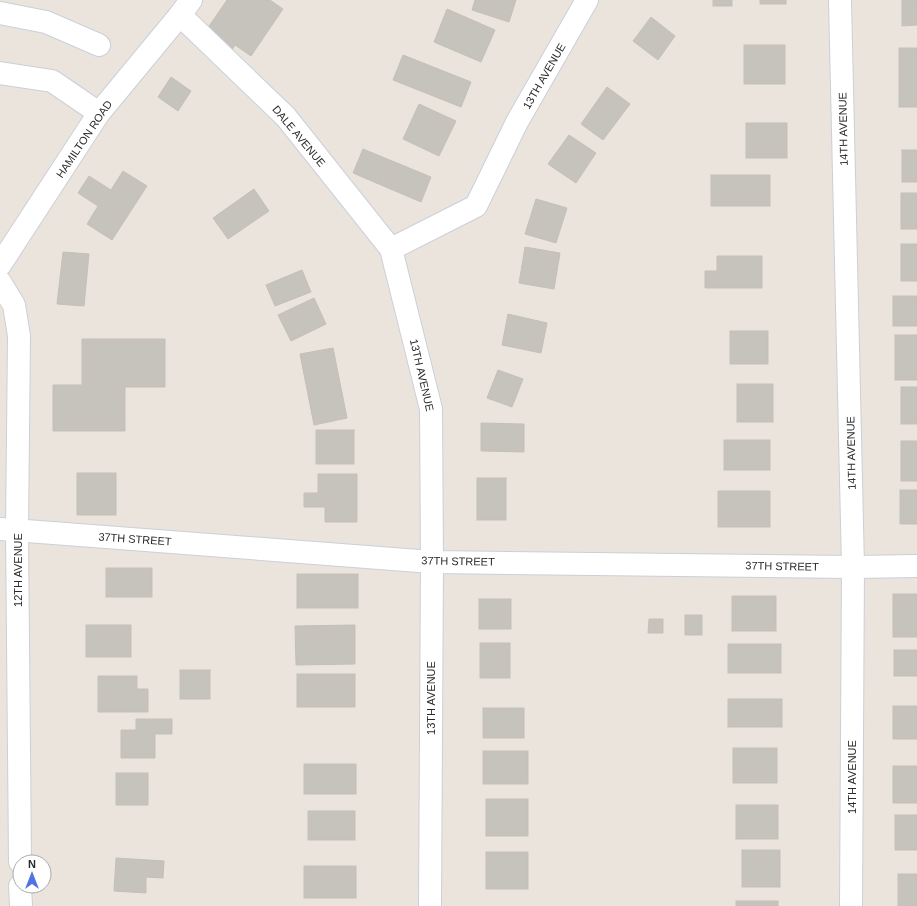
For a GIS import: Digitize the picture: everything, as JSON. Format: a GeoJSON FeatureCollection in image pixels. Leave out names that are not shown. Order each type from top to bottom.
{"type":"FeatureCollection","features":[{"type":"Feature","properties":{"kind":"street","name":"13TH AVENUE"},"geometry":{"type":"LineString","coordinates":[[430,906],[432,562],[431,409],[391,249],[476,206],[517,122],[588,0]]}},
{"type":"Feature","properties":{"kind":"street","name":"14TH AVENUE"},"geometry":{"type":"LineString","coordinates":[[840,0],[854,567],[851,906]]}},
{"type":"Feature","properties":{"kind":"street","name":"DALE AVENUE"},"geometry":{"type":"LineString","coordinates":[[185,8],[286,117],[391,249]]}},
{"type":"Feature","properties":{"kind":"street","name":"HAMILTON ROAD"},"geometry":{"type":"LineString","coordinates":[[0,265],[98,113],[185,8]]}},
{"type":"Feature","properties":{"kind":"street"},"geometry":{"type":"LineString","coordinates":[[0,13],[46,22],[99,45]]}},
{"type":"Feature","properties":{"kind":"street"},"geometry":{"type":"LineString","coordinates":[[0,73],[52,81],[98,113]]}},
{"type":"Feature","properties":{"kind":"street","name":"12TH AVENUE"},"geometry":{"type":"LineString","coordinates":[[0,282],[14,305],[19,336],[9,529],[20,854]]}},
{"type":"Feature","properties":{"kind":"street","name":"37TH STREET"},"geometry":{"type":"LineString","coordinates":[[9,529],[432,562],[854,567],[917,566]]}},
{"type":"Feature","properties":{"kind":"street"},"geometry":{"type":"LineString","coordinates":[[20,894],[20,906]]}},
{"type":"Feature","properties":{"kind":"building"},"geometry":{"type":"Polygon","coordinates":[[[227,0],[270,0],[283,9],[251,56],[235,45],[230,53],[203,35],[227,0]]]}},
{"type":"Feature","properties":{"kind":"building"},"geometry":{"type":"Polygon","coordinates":[[[475,0],[516,0],[509,22],[472,10],[475,0]]]}},
{"type":"Feature","properties":{"kind":"building"},"geometry":{"type":"Polygon","coordinates":[[[713,0],[732,0],[732,6],[713,6],[713,0]]]}},
{"type":"Feature","properties":{"kind":"building"},"geometry":{"type":"Polygon","coordinates":[[[760,0],[786,0],[786,4],[760,4],[760,0]]]}},
{"type":"Feature","properties":{"kind":"building"},"geometry":{"type":"Polygon","coordinates":[[[902,0],[917,0],[917,25],[902,26],[902,0]]]}},
{"type":"Feature","properties":{"kind":"building"},"geometry":{"type":"Polygon","coordinates":[[[447,9],[495,30],[481,62],[434,42],[447,9]]]}},
{"type":"Feature","properties":{"kind":"building"},"geometry":{"type":"Polygon","coordinates":[[[651,17],[675,36],[658,60],[633,41],[651,17]]]}},
{"type":"Feature","properties":{"kind":"building"},"geometry":{"type":"Polygon","coordinates":[[[744,45],[785,45],[785,84],[744,84],[744,45]]]}},
{"type":"Feature","properties":{"kind":"building"},"geometry":{"type":"Polygon","coordinates":[[[899,48],[917,48],[917,107],[899,107],[899,48]]]}},
{"type":"Feature","properties":{"kind":"building"},"geometry":{"type":"Polygon","coordinates":[[[403,55],[471,82],[461,107],[393,80],[403,55]]]}},
{"type":"Feature","properties":{"kind":"building"},"geometry":{"type":"Polygon","coordinates":[[[171,77],[191,91],[178,111],[158,97],[171,77]]]}},
{"type":"Feature","properties":{"kind":"building"},"geometry":{"type":"Polygon","coordinates":[[[607,87],[630,104],[603,140],[581,124],[607,87]]]}},
{"type":"Feature","properties":{"kind":"building"},"geometry":{"type":"Polygon","coordinates":[[[419,104],[456,121],[439,156],[403,139],[419,104]]]}},
{"type":"Feature","properties":{"kind":"building"},"geometry":{"type":"Polygon","coordinates":[[[746,123],[787,123],[787,158],[746,158],[746,123]]]}},
{"type":"Feature","properties":{"kind":"building"},"geometry":{"type":"Polygon","coordinates":[[[569,135],[596,153],[576,183],[548,164],[569,135]]]}},
{"type":"Feature","properties":{"kind":"building"},"geometry":{"type":"Polygon","coordinates":[[[363,149],[431,177],[421,202],[353,173],[363,149]]]}},
{"type":"Feature","properties":{"kind":"building"},"geometry":{"type":"Polygon","coordinates":[[[902,150],[917,150],[917,182],[902,182],[902,150]]]}},
{"type":"Feature","properties":{"kind":"building"},"geometry":{"type":"Polygon","coordinates":[[[123,171],[147,186],[112,240],[87,224],[98,206],[78,193],[89,176],[111,190],[123,171]]]}},
{"type":"Feature","properties":{"kind":"building"},"geometry":{"type":"Polygon","coordinates":[[[711,175],[770,175],[770,206],[711,206],[711,175]]]}},
{"type":"Feature","properties":{"kind":"building"},"geometry":{"type":"Polygon","coordinates":[[[254,189],[269,211],[228,239],[213,218],[254,189]]]}},
{"type":"Feature","properties":{"kind":"building"},"geometry":{"type":"Polygon","coordinates":[[[901,193],[917,193],[917,229],[901,229],[901,193]]]}},
{"type":"Feature","properties":{"kind":"building"},"geometry":{"type":"Polygon","coordinates":[[[536,199],[567,208],[556,243],[525,234],[536,199]]]}},
{"type":"Feature","properties":{"kind":"building"},"geometry":{"type":"Polygon","coordinates":[[[901,244],[917,244],[917,281],[901,281],[901,244]]]}},
{"type":"Feature","properties":{"kind":"building"},"geometry":{"type":"Polygon","coordinates":[[[525,247],[560,253],[554,289],[519,283],[525,247]]]}},
{"type":"Feature","properties":{"kind":"building"},"geometry":{"type":"Polygon","coordinates":[[[63,252],[89,254],[84,306],[57,304],[63,252]]]}},
{"type":"Feature","properties":{"kind":"building"},"geometry":{"type":"Polygon","coordinates":[[[717,256],[762,256],[762,288],[705,288],[705,271],[717,271],[717,256]]]}},
{"type":"Feature","properties":{"kind":"building"},"geometry":{"type":"Polygon","coordinates":[[[302,270],[311,292],[275,306],[266,285],[302,270]]]}},
{"type":"Feature","properties":{"kind":"building"},"geometry":{"type":"Polygon","coordinates":[[[893,296],[917,296],[917,326],[893,326],[893,296]]]}},
{"type":"Feature","properties":{"kind":"building"},"geometry":{"type":"Polygon","coordinates":[[[314,298],[326,324],[291,341],[278,315],[314,298]]]}},
{"type":"Feature","properties":{"kind":"building"},"geometry":{"type":"Polygon","coordinates":[[[508,314],[547,323],[541,353],[502,345],[508,314]]]}},
{"type":"Feature","properties":{"kind":"building"},"geometry":{"type":"Polygon","coordinates":[[[730,331],[768,331],[768,364],[730,364],[730,331]]]}},
{"type":"Feature","properties":{"kind":"building"},"geometry":{"type":"Polygon","coordinates":[[[895,335],[917,335],[917,380],[895,380],[895,335]]]}},
{"type":"Feature","properties":{"kind":"building"},"geometry":{"type":"Polygon","coordinates":[[[82,339],[165,339],[165,387],[125,387],[125,431],[53,431],[53,385],[82,385],[82,339]]]}},
{"type":"Feature","properties":{"kind":"building"},"geometry":{"type":"Polygon","coordinates":[[[333,348],[347,418],[314,425],[300,354],[333,348]]]}},
{"type":"Feature","properties":{"kind":"building"},"geometry":{"type":"Polygon","coordinates":[[[498,370],[523,379],[512,407],[487,398],[498,370]]]}},
{"type":"Feature","properties":{"kind":"building"},"geometry":{"type":"Polygon","coordinates":[[[737,384],[773,384],[773,422],[737,422],[737,384]]]}},
{"type":"Feature","properties":{"kind":"building"},"geometry":{"type":"Polygon","coordinates":[[[901,387],[917,387],[917,424],[901,424],[901,387]]]}},
{"type":"Feature","properties":{"kind":"building"},"geometry":{"type":"Polygon","coordinates":[[[481,423],[524,424],[524,452],[481,451],[481,423]]]}},
{"type":"Feature","properties":{"kind":"building"},"geometry":{"type":"Polygon","coordinates":[[[316,430],[354,430],[354,464],[316,464],[316,430]]]}},
{"type":"Feature","properties":{"kind":"building"},"geometry":{"type":"Polygon","coordinates":[[[724,440],[770,440],[770,470],[724,470],[724,440]]]}},
{"type":"Feature","properties":{"kind":"building"},"geometry":{"type":"Polygon","coordinates":[[[901,441],[917,441],[917,481],[901,481],[901,441]]]}},
{"type":"Feature","properties":{"kind":"building"},"geometry":{"type":"Polygon","coordinates":[[[77,473],[116,473],[116,515],[77,515],[77,473]]]}},
{"type":"Feature","properties":{"kind":"building"},"geometry":{"type":"Polygon","coordinates":[[[318,474],[357,474],[357,522],[325,522],[325,507],[304,507],[304,493],[318,493],[318,474]]]}},
{"type":"Feature","properties":{"kind":"building"},"geometry":{"type":"Polygon","coordinates":[[[477,478],[506,478],[506,520],[477,520],[477,478]]]}},
{"type":"Feature","properties":{"kind":"building"},"geometry":{"type":"Polygon","coordinates":[[[900,490],[917,490],[917,524],[900,524],[900,490]]]}},
{"type":"Feature","properties":{"kind":"building"},"geometry":{"type":"Polygon","coordinates":[[[718,491],[770,491],[770,527],[718,527],[718,491]]]}},
{"type":"Feature","properties":{"kind":"building"},"geometry":{"type":"Polygon","coordinates":[[[106,568],[152,568],[152,597],[106,597],[106,568]]]}},
{"type":"Feature","properties":{"kind":"building"},"geometry":{"type":"Polygon","coordinates":[[[297,574],[358,574],[358,608],[297,608],[297,574]]]}},
{"type":"Feature","properties":{"kind":"building"},"geometry":{"type":"Polygon","coordinates":[[[893,594],[917,594],[917,637],[893,637],[893,594]]]}},
{"type":"Feature","properties":{"kind":"building"},"geometry":{"type":"Polygon","coordinates":[[[732,596],[776,596],[776,631],[732,631],[732,596]]]}},
{"type":"Feature","properties":{"kind":"building"},"geometry":{"type":"Polygon","coordinates":[[[479,599],[511,599],[511,629],[479,629],[479,599]]]}},
{"type":"Feature","properties":{"kind":"building"},"geometry":{"type":"Polygon","coordinates":[[[685,615],[702,615],[702,635],[685,635],[685,615]]]}},
{"type":"Feature","properties":{"kind":"building"},"geometry":{"type":"Polygon","coordinates":[[[649,619],[663,619],[663,633],[648,633],[649,619]]]}},
{"type":"Feature","properties":{"kind":"building"},"geometry":{"type":"Polygon","coordinates":[[[86,625],[131,625],[131,657],[86,657],[86,625]]]}},
{"type":"Feature","properties":{"kind":"building"},"geometry":{"type":"Polygon","coordinates":[[[355,625],[355,664],[296,665],[295,626],[355,625]]]}},
{"type":"Feature","properties":{"kind":"building"},"geometry":{"type":"Polygon","coordinates":[[[480,643],[510,643],[510,678],[480,678],[480,643]]]}},
{"type":"Feature","properties":{"kind":"building"},"geometry":{"type":"Polygon","coordinates":[[[728,644],[781,644],[781,673],[728,673],[728,644]]]}},
{"type":"Feature","properties":{"kind":"building"},"geometry":{"type":"Polygon","coordinates":[[[894,650],[917,650],[917,676],[894,676],[894,650]]]}},
{"type":"Feature","properties":{"kind":"building"},"geometry":{"type":"Polygon","coordinates":[[[180,670],[210,670],[210,699],[180,699],[180,670]]]}},
{"type":"Feature","properties":{"kind":"building"},"geometry":{"type":"Polygon","coordinates":[[[297,674],[355,674],[355,707],[297,707],[297,674]]]}},
{"type":"Feature","properties":{"kind":"building"},"geometry":{"type":"Polygon","coordinates":[[[98,676],[137,676],[137,689],[148,689],[148,712],[98,712],[98,676]]]}},
{"type":"Feature","properties":{"kind":"building"},"geometry":{"type":"Polygon","coordinates":[[[728,699],[782,699],[782,727],[728,727],[728,699]]]}},
{"type":"Feature","properties":{"kind":"building"},"geometry":{"type":"Polygon","coordinates":[[[893,706],[917,706],[917,739],[893,739],[893,706]]]}},
{"type":"Feature","properties":{"kind":"building"},"geometry":{"type":"Polygon","coordinates":[[[483,708],[524,708],[524,738],[483,738],[483,708]]]}},
{"type":"Feature","properties":{"kind":"building"},"geometry":{"type":"Polygon","coordinates":[[[136,719],[172,719],[172,734],[155,734],[155,758],[121,758],[121,730],[136,730],[136,719]]]}},
{"type":"Feature","properties":{"kind":"building"},"geometry":{"type":"Polygon","coordinates":[[[733,748],[777,748],[777,783],[733,783],[733,748]]]}},
{"type":"Feature","properties":{"kind":"building"},"geometry":{"type":"Polygon","coordinates":[[[483,751],[528,751],[528,784],[483,784],[483,751]]]}},
{"type":"Feature","properties":{"kind":"building"},"geometry":{"type":"Polygon","coordinates":[[[304,764],[356,764],[356,794],[304,794],[304,764]]]}},
{"type":"Feature","properties":{"kind":"building"},"geometry":{"type":"Polygon","coordinates":[[[893,766],[917,766],[917,803],[893,803],[893,766]]]}},
{"type":"Feature","properties":{"kind":"building"},"geometry":{"type":"Polygon","coordinates":[[[116,773],[148,773],[148,805],[116,805],[116,773]]]}},
{"type":"Feature","properties":{"kind":"building"},"geometry":{"type":"Polygon","coordinates":[[[486,799],[528,799],[528,836],[486,836],[486,799]]]}},
{"type":"Feature","properties":{"kind":"building"},"geometry":{"type":"Polygon","coordinates":[[[736,805],[778,805],[778,839],[736,839],[736,805]]]}},
{"type":"Feature","properties":{"kind":"building"},"geometry":{"type":"Polygon","coordinates":[[[308,811],[355,811],[355,840],[308,840],[308,811]]]}},
{"type":"Feature","properties":{"kind":"building"},"geometry":{"type":"Polygon","coordinates":[[[895,815],[917,815],[917,850],[895,850],[895,815]]]}},
{"type":"Feature","properties":{"kind":"building"},"geometry":{"type":"Polygon","coordinates":[[[742,850],[780,850],[780,887],[742,887],[742,850]]]}},
{"type":"Feature","properties":{"kind":"building"},"geometry":{"type":"Polygon","coordinates":[[[486,852],[528,852],[528,889],[486,889],[486,852]]]}},
{"type":"Feature","properties":{"kind":"building"},"geometry":{"type":"Polygon","coordinates":[[[116,858],[164,861],[163,878],[146,877],[146,893],[114,891],[116,858]]]}},
{"type":"Feature","properties":{"kind":"building"},"geometry":{"type":"Polygon","coordinates":[[[304,866],[356,866],[356,898],[304,898],[304,866]]]}},
{"type":"Feature","properties":{"kind":"building"},"geometry":{"type":"Polygon","coordinates":[[[898,874],[917,874],[917,906],[898,906],[898,874]]]}},
{"type":"Feature","properties":{"kind":"building"},"geometry":{"type":"Polygon","coordinates":[[[736,901],[778,901],[778,906],[736,906],[736,901]]]}}]}
